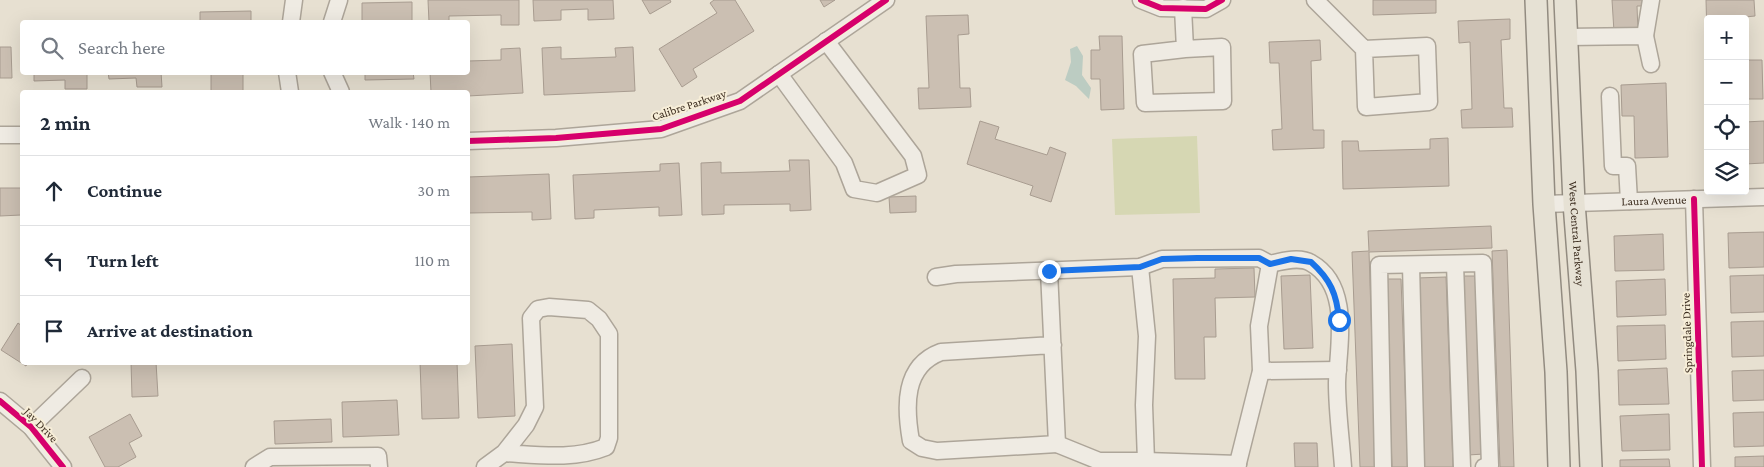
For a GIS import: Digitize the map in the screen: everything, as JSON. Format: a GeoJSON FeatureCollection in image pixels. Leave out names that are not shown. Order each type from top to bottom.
{"type":"FeatureCollection","features":[{"type":"Feature","properties":{"kind":"main road"},"geometry":{"type":"LineString","coordinates":[[1536,0],[1544,204],[1556,372],[1559,467]]}},
{"type":"Feature","properties":{"kind":"main road","name":"West Central Parkway"},"geometry":{"type":"LineString","coordinates":[[1565,0],[1574,203],[1587,371],[1590,467]]}},
{"type":"Feature","properties":{"kind":"street"},"geometry":{"type":"LineString","coordinates":[[291,20],[294,0]]}},
{"type":"Feature","properties":{"kind":"street"},"geometry":{"type":"LineString","coordinates":[[333,20],[339,0]]}},
{"type":"Feature","properties":{"kind":"street","name":"Calibre Parkway"},"geometry":{"type":"LineString","coordinates":[[470,141],[556,138],[661,129],[740,101],[886,0]]}},
{"type":"Feature","properties":{"kind":"street"},"geometry":{"type":"LineString","coordinates":[[1141,0],[1161,8],[1206,9],[1222,0]]}},
{"type":"Feature","properties":{"kind":"street"},"geometry":{"type":"LineString","coordinates":[[1315,0],[1364,49],[1366,107],[1429,102],[1427,46],[1364,49]]}},
{"type":"Feature","properties":{"kind":"street"},"geometry":{"type":"LineString","coordinates":[[1651,0],[1645,36],[1651,64]]}},
{"type":"Feature","properties":{"kind":"street"},"geometry":{"type":"LineString","coordinates":[[1183,8],[1185,49]]}},
{"type":"Feature","properties":{"kind":"street"},"geometry":{"type":"LineString","coordinates":[[1567,37],[1645,36]]}},
{"type":"Feature","properties":{"kind":"street"},"geometry":{"type":"LineString","coordinates":[[779,74],[844,163],[854,189],[877,193],[918,175],[913,156],[826,41]]}},
{"type":"Feature","properties":{"kind":"street"},"geometry":{"type":"LineString","coordinates":[[1222,47],[1223,101],[1145,103],[1142,54],[1185,49],[1222,47]]}},
{"type":"Feature","properties":{"kind":"street"},"geometry":{"type":"LineString","coordinates":[[288,75],[290,90]]}},
{"type":"Feature","properties":{"kind":"street"},"geometry":{"type":"LineString","coordinates":[[333,75],[340,90]]}},
{"type":"Feature","properties":{"kind":"street"},"geometry":{"type":"LineString","coordinates":[[1610,96],[1613,166],[1635,166],[1629,201]]}},
{"type":"Feature","properties":{"kind":"street"},"geometry":{"type":"LineString","coordinates":[[0,135],[20,134]]}},
{"type":"Feature","properties":{"kind":"street","name":"Laura Avenue"},"geometry":{"type":"LineString","coordinates":[[1544,204],[1764,197]]}},
{"type":"Feature","properties":{"kind":"street","name":"Springdale Drive"},"geometry":{"type":"LineString","coordinates":[[1694,198],[1702,467]]}},
{"type":"Feature","properties":{"kind":"street"},"geometry":{"type":"LineString","coordinates":[[936,277],[956,274],[1140,267],[1162,259],[1259,258],[1270,264],[1291,259],[1311,262],[1332,286],[1338,301],[1338,370],[1343,467]]}},
{"type":"Feature","properties":{"kind":"street"},"geometry":{"type":"LineString","coordinates":[[1383,467],[1379,265],[1483,263],[1490,465],[1484,467]]}},
{"type":"Feature","properties":{"kind":"street"},"geometry":{"type":"LineString","coordinates":[[1052,346],[941,352],[929,356],[917,370],[909,385],[907,401],[911,440],[922,448],[937,451],[1057,444],[1099,461],[1146,461],[1237,466],[1261,371],[1259,326],[1270,264]]}},
{"type":"Feature","properties":{"kind":"street"},"geometry":{"type":"LineString","coordinates":[[1411,264],[1416,467]]}},
{"type":"Feature","properties":{"kind":"street"},"geometry":{"type":"LineString","coordinates":[[1455,264],[1462,467]]}},
{"type":"Feature","properties":{"kind":"street"},"geometry":{"type":"LineString","coordinates":[[1140,267],[1147,336],[1144,405],[1146,461]]}},
{"type":"Feature","properties":{"kind":"street"},"geometry":{"type":"LineString","coordinates":[[1049,271],[1057,444]]}},
{"type":"Feature","properties":{"kind":"street"},"geometry":{"type":"LineString","coordinates":[[485,467],[504,453],[526,425],[535,407],[532,318],[538,309],[549,307],[588,310],[599,319],[609,334],[609,438],[606,447],[588,454],[554,456],[504,453]]}},
{"type":"Feature","properties":{"kind":"street"},"geometry":{"type":"LineString","coordinates":[[1261,371],[1338,370]]}},
{"type":"Feature","properties":{"kind":"street"},"geometry":{"type":"LineString","coordinates":[[31,427],[82,378]]}},
{"type":"Feature","properties":{"kind":"street","name":"Jay Drive"},"geometry":{"type":"LineString","coordinates":[[0,401],[31,427],[63,467]]}},
{"type":"Feature","properties":{"kind":"street"},"geometry":{"type":"LineString","coordinates":[[254,467],[270,458],[378,456],[379,467]]}},
{"type":"Feature","properties":{"kind":"green space"},"geometry":{"type":"Polygon","coordinates":[[[1197,136],[1200,213],[1115,215],[1112,139],[1197,136]]]}},
{"type":"Feature","properties":{"kind":"shaded area"},"geometry":{"type":"Polygon","coordinates":[[[1077,46],[1083,56],[1082,75],[1091,88],[1089,99],[1076,86],[1065,80],[1071,62],[1070,49],[1077,46]]]}},
{"type":"Feature","properties":{"kind":"building"},"geometry":{"type":"Polygon","coordinates":[[[428,0],[519,0],[519,25],[501,25],[501,15],[449,16],[449,20],[429,20],[428,0]]]}},
{"type":"Feature","properties":{"kind":"building"},"geometry":{"type":"Polygon","coordinates":[[[533,0],[613,0],[614,19],[588,20],[588,9],[561,10],[561,20],[534,21],[533,0]]]}},
{"type":"Feature","properties":{"kind":"building"},"geometry":{"type":"Polygon","coordinates":[[[642,0],[670,0],[671,2],[650,14],[642,0]]]}},
{"type":"Feature","properties":{"kind":"building"},"geometry":{"type":"Polygon","coordinates":[[[714,0],[735,0],[754,31],[693,69],[697,77],[682,87],[659,49],[717,13],[710,3],[714,0]]]}},
{"type":"Feature","properties":{"kind":"building"},"geometry":{"type":"Polygon","coordinates":[[[820,0],[835,0],[824,7],[820,0]]]}},
{"type":"Feature","properties":{"kind":"building"},"geometry":{"type":"Polygon","coordinates":[[[1373,0],[1436,0],[1436,13],[1373,15],[1373,0]]]}},
{"type":"Feature","properties":{"kind":"building"},"geometry":{"type":"Polygon","coordinates":[[[1612,0],[1647,0],[1647,6],[1637,6],[1638,31],[1614,32],[1612,0]]]}},
{"type":"Feature","properties":{"kind":"building"},"geometry":{"type":"Polygon","coordinates":[[[1706,0],[1754,0],[1755,16],[1706,15],[1706,0]]]}},
{"type":"Feature","properties":{"kind":"building"},"geometry":{"type":"Polygon","coordinates":[[[412,2],[412,20],[362,20],[362,3],[412,2]]]}},
{"type":"Feature","properties":{"kind":"building"},"geometry":{"type":"Polygon","coordinates":[[[251,11],[251,20],[200,20],[200,12],[251,11]]]}},
{"type":"Feature","properties":{"kind":"building"},"geometry":{"type":"Polygon","coordinates":[[[968,15],[969,34],[958,35],[960,88],[970,88],[971,107],[919,109],[918,88],[929,88],[926,16],[968,15]]]}},
{"type":"Feature","properties":{"kind":"building"},"geometry":{"type":"Polygon","coordinates":[[[1510,19],[1510,39],[1501,40],[1504,108],[1512,108],[1513,127],[1462,128],[1461,110],[1472,109],[1470,42],[1459,43],[1458,21],[1510,19]]]}},
{"type":"Feature","properties":{"kind":"building"},"geometry":{"type":"Polygon","coordinates":[[[1099,36],[1122,36],[1124,109],[1101,110],[1100,79],[1091,79],[1091,50],[1100,50],[1099,36]]]}},
{"type":"Feature","properties":{"kind":"building"},"geometry":{"type":"Polygon","coordinates":[[[1320,40],[1321,60],[1311,61],[1313,130],[1324,130],[1324,148],[1273,150],[1272,130],[1282,129],[1279,63],[1270,63],[1269,42],[1320,40]]]}},
{"type":"Feature","properties":{"kind":"building"},"geometry":{"type":"Polygon","coordinates":[[[0,47],[11,47],[12,78],[0,78],[0,47]]]}},
{"type":"Feature","properties":{"kind":"building"},"geometry":{"type":"Polygon","coordinates":[[[561,47],[561,59],[616,57],[615,48],[633,47],[635,91],[544,95],[542,48],[561,47]]]}},
{"type":"Feature","properties":{"kind":"building"},"geometry":{"type":"Polygon","coordinates":[[[520,48],[523,93],[470,96],[470,90],[431,90],[430,75],[470,75],[470,61],[501,60],[501,49],[520,48]]]}},
{"type":"Feature","properties":{"kind":"building"},"geometry":{"type":"Polygon","coordinates":[[[1749,60],[1762,60],[1763,99],[1749,99],[1749,60]]]}},
{"type":"Feature","properties":{"kind":"building"},"geometry":{"type":"Polygon","coordinates":[[[34,75],[87,75],[87,89],[65,89],[65,80],[34,81],[34,75]]]}},
{"type":"Feature","properties":{"kind":"building"},"geometry":{"type":"Polygon","coordinates":[[[108,75],[161,75],[162,87],[137,87],[136,78],[109,79],[108,75]]]}},
{"type":"Feature","properties":{"kind":"building"},"geometry":{"type":"Polygon","coordinates":[[[211,75],[243,75],[243,90],[211,90],[211,75]]]}},
{"type":"Feature","properties":{"kind":"building"},"geometry":{"type":"Polygon","coordinates":[[[365,75],[413,75],[414,79],[365,80],[365,75]]]}},
{"type":"Feature","properties":{"kind":"building"},"geometry":{"type":"Polygon","coordinates":[[[1666,83],[1668,157],[1635,158],[1634,116],[1622,116],[1621,85],[1666,83]]]}},
{"type":"Feature","properties":{"kind":"building"},"geometry":{"type":"Polygon","coordinates":[[[980,121],[999,127],[995,139],[1047,155],[1050,147],[1066,153],[1051,202],[1030,195],[1033,186],[967,164],[980,121]]]}},
{"type":"Feature","properties":{"kind":"building"},"geometry":{"type":"Polygon","coordinates":[[[1764,121],[1764,163],[1749,164],[1749,122],[1764,121]]]}},
{"type":"Feature","properties":{"kind":"building"},"geometry":{"type":"Polygon","coordinates":[[[1448,138],[1449,186],[1343,189],[1342,141],[1358,141],[1359,151],[1430,149],[1430,139],[1448,138]]]}},
{"type":"Feature","properties":{"kind":"building"},"geometry":{"type":"Polygon","coordinates":[[[789,160],[809,160],[811,210],[790,211],[790,204],[724,205],[724,214],[702,215],[701,163],[721,162],[721,173],[790,171],[789,160]]]}},
{"type":"Feature","properties":{"kind":"building"},"geometry":{"type":"Polygon","coordinates":[[[679,163],[682,215],[659,216],[659,207],[594,210],[594,218],[575,219],[573,175],[660,171],[660,164],[679,163]]]}},
{"type":"Feature","properties":{"kind":"building"},"geometry":{"type":"Polygon","coordinates":[[[549,174],[551,219],[532,220],[532,212],[470,213],[470,177],[549,174]]]}},
{"type":"Feature","properties":{"kind":"building"},"geometry":{"type":"Polygon","coordinates":[[[0,188],[20,188],[20,215],[0,216],[0,188]]]}},
{"type":"Feature","properties":{"kind":"building"},"geometry":{"type":"Polygon","coordinates":[[[916,196],[916,212],[890,213],[889,197],[916,196]]]}},
{"type":"Feature","properties":{"kind":"building"},"geometry":{"type":"Polygon","coordinates":[[[1491,226],[1492,248],[1369,252],[1376,467],[1360,467],[1352,252],[1369,251],[1368,231],[1491,226]]]}},
{"type":"Feature","properties":{"kind":"building"},"geometry":{"type":"Polygon","coordinates":[[[1764,232],[1764,267],[1729,268],[1728,233],[1764,232]]]}},
{"type":"Feature","properties":{"kind":"building"},"geometry":{"type":"Polygon","coordinates":[[[1663,234],[1664,270],[1615,271],[1614,236],[1663,234]]]}},
{"type":"Feature","properties":{"kind":"building"},"geometry":{"type":"Polygon","coordinates":[[[1507,250],[1514,467],[1500,467],[1492,251],[1507,250]]]}},
{"type":"Feature","properties":{"kind":"building"},"geometry":{"type":"Polygon","coordinates":[[[1254,268],[1255,297],[1215,298],[1216,337],[1204,337],[1205,379],[1175,379],[1173,279],[1215,278],[1215,269],[1254,268]]]}},
{"type":"Feature","properties":{"kind":"building"},"geometry":{"type":"Polygon","coordinates":[[[1310,275],[1313,348],[1284,349],[1281,276],[1310,275]]]}},
{"type":"Feature","properties":{"kind":"building"},"geometry":{"type":"Polygon","coordinates":[[[1764,275],[1764,312],[1731,313],[1730,276],[1764,275]]]}},
{"type":"Feature","properties":{"kind":"building"},"geometry":{"type":"Polygon","coordinates":[[[1462,276],[1477,276],[1484,454],[1468,455],[1462,276]]]}},
{"type":"Feature","properties":{"kind":"building"},"geometry":{"type":"Polygon","coordinates":[[[1446,277],[1453,467],[1423,467],[1417,278],[1446,277]]]}},
{"type":"Feature","properties":{"kind":"building"},"geometry":{"type":"Polygon","coordinates":[[[1385,279],[1401,279],[1408,467],[1392,467],[1385,279]]]}},
{"type":"Feature","properties":{"kind":"building"},"geometry":{"type":"Polygon","coordinates":[[[1665,279],[1666,315],[1617,317],[1616,281],[1665,279]]]}},
{"type":"Feature","properties":{"kind":"building"},"geometry":{"type":"Polygon","coordinates":[[[1764,321],[1764,356],[1732,357],[1731,322],[1764,321]]]}},
{"type":"Feature","properties":{"kind":"building"},"geometry":{"type":"Polygon","coordinates":[[[18,323],[20,324],[20,362],[1,350],[18,323]]]}},
{"type":"Feature","properties":{"kind":"building"},"geometry":{"type":"Polygon","coordinates":[[[1665,325],[1666,359],[1618,361],[1617,326],[1665,325]]]}},
{"type":"Feature","properties":{"kind":"building"},"geometry":{"type":"Polygon","coordinates":[[[512,344],[515,416],[478,418],[475,346],[512,344]]]}},
{"type":"Feature","properties":{"kind":"building"},"geometry":{"type":"Polygon","coordinates":[[[131,365],[156,365],[158,396],[132,397],[131,365]]]}},
{"type":"Feature","properties":{"kind":"building"},"geometry":{"type":"Polygon","coordinates":[[[420,365],[457,365],[459,418],[422,419],[420,365]]]}},
{"type":"Feature","properties":{"kind":"building"},"geometry":{"type":"Polygon","coordinates":[[[1667,368],[1669,404],[1619,405],[1618,370],[1667,368]]]}},
{"type":"Feature","properties":{"kind":"building"},"geometry":{"type":"Polygon","coordinates":[[[1764,370],[1764,400],[1733,401],[1732,371],[1764,370]]]}},
{"type":"Feature","properties":{"kind":"building"},"geometry":{"type":"Polygon","coordinates":[[[397,400],[399,435],[343,437],[342,402],[397,400]]]}},
{"type":"Feature","properties":{"kind":"building"},"geometry":{"type":"Polygon","coordinates":[[[1764,412],[1764,446],[1734,447],[1733,413],[1764,412]]]}},
{"type":"Feature","properties":{"kind":"building"},"geometry":{"type":"Polygon","coordinates":[[[130,414],[142,436],[129,443],[136,457],[118,467],[105,467],[89,437],[130,414]]]}},
{"type":"Feature","properties":{"kind":"building"},"geometry":{"type":"Polygon","coordinates":[[[1669,414],[1670,450],[1622,451],[1620,416],[1669,414]]]}},
{"type":"Feature","properties":{"kind":"building"},"geometry":{"type":"Polygon","coordinates":[[[331,419],[332,442],[275,444],[274,421],[331,419]]]}},
{"type":"Feature","properties":{"kind":"building"},"geometry":{"type":"Polygon","coordinates":[[[1294,443],[1317,443],[1318,467],[1295,467],[1294,443]]]}},
{"type":"Feature","properties":{"kind":"building"},"geometry":{"type":"Polygon","coordinates":[[[1764,456],[1764,467],[1735,467],[1735,457],[1764,456]]]}},
{"type":"Feature","properties":{"kind":"building"},"geometry":{"type":"Polygon","coordinates":[[[1669,459],[1670,467],[1620,467],[1620,460],[1669,459]]]}},
{"type":"Feature","properties":{"kind":"cycle path"},"geometry":{"type":"LineString","coordinates":[[470,141],[556,138],[661,129],[740,101],[886,0]]}},
{"type":"Feature","properties":{"kind":"cycle path"},"geometry":{"type":"LineString","coordinates":[[1141,0],[1161,8],[1206,9],[1222,0]]}},
{"type":"Feature","properties":{"kind":"cycle path"},"geometry":{"type":"LineString","coordinates":[[1694,199],[1702,467]]}},
{"type":"Feature","properties":{"kind":"cycle path"},"geometry":{"type":"LineString","coordinates":[[0,401],[31,427],[63,467]]}},
{"type":"Feature","properties":{"kind":"route"},"geometry":{"type":"LineString","coordinates":[[1049,271],[1140,267],[1162,259],[1259,258],[1270,264],[1291,259],[1311,262],[1324,274],[1332,286],[1338,301],[1339,320]]}}]}
